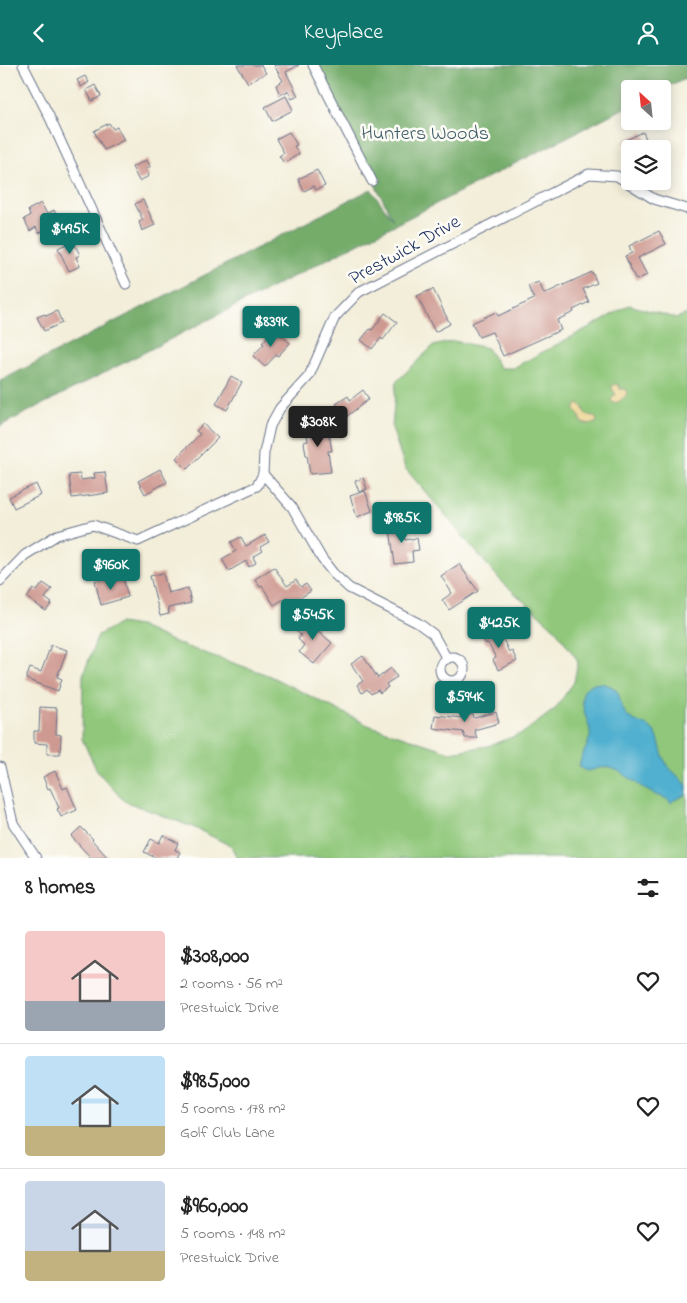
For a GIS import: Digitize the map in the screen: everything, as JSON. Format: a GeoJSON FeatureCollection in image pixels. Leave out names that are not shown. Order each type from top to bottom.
{"type":"FeatureCollection","features":[{"type":"Feature","properties":{"kind":"street"},"geometry":{"type":"LineString","coordinates":[[23,65],[126,284]]}},
{"type":"Feature","properties":{"kind":"street"},"geometry":{"type":"LineString","coordinates":[[313,65],[372,181]]}},
{"type":"Feature","properties":{"kind":"street","name":"Prestwick Drive"},"geometry":{"type":"LineString","coordinates":[[264,473],[264,453],[270,426],[280,408],[309,376],[335,317],[359,292],[589,174],[617,176],[654,199],[687,209]]}},
{"type":"Feature","properties":{"kind":"street"},"geometry":{"type":"LineString","coordinates":[[0,582],[25,555],[57,535],[93,525],[138,541],[257,486],[264,473],[292,507],[333,573],[349,588],[418,623],[433,634],[447,659]]}},
{"type":"Feature","properties":{"kind":"street"},"geometry":{"type":"LineString","coordinates":[[0,767],[13,823],[36,858]]}},
{"type":"Feature","properties":{"kind":"green space","name":"Hunters Woods"},"geometry":{"type":"Polygon","coordinates":[[[316,65],[687,65],[687,77],[671,85],[671,80],[621,80],[621,110],[0,426],[0,381],[371,189],[393,220],[316,65]]]}},
{"type":"Feature","properties":{"kind":"green space"},"geometry":{"type":"Polygon","coordinates":[[[629,305],[676,318],[687,314],[687,858],[237,858],[231,846],[195,828],[124,801],[97,771],[82,739],[83,675],[98,635],[120,623],[139,626],[176,643],[268,675],[368,725],[450,752],[488,746],[523,733],[555,709],[574,682],[578,661],[556,630],[501,581],[405,468],[392,428],[396,382],[433,346],[454,341],[487,348],[500,368],[513,368],[629,305]]]}},
{"type":"Feature","properties":{"kind":"sand"},"geometry":{"type":"Polygon","coordinates":[[[615,384],[619,385],[620,389],[625,389],[627,393],[621,400],[613,403],[611,400],[616,395],[612,386],[615,384]]]}},
{"type":"Feature","properties":{"kind":"sand"},"geometry":{"type":"Polygon","coordinates":[[[580,404],[586,415],[596,418],[596,423],[585,424],[581,422],[575,409],[576,405],[580,404]]]}},
{"type":"Feature","properties":{"kind":"water"},"geometry":{"type":"Polygon","coordinates":[[[601,683],[609,685],[617,691],[623,708],[629,717],[653,730],[658,738],[666,763],[687,786],[686,795],[671,803],[615,769],[604,767],[586,771],[579,766],[590,737],[582,696],[590,685],[601,683]]]}},
{"type":"Feature","properties":{"kind":"building"},"geometry":{"type":"Polygon","coordinates":[[[237,65],[261,65],[266,73],[248,83],[237,65]]]}},
{"type":"Feature","properties":{"kind":"building"},"geometry":{"type":"Polygon","coordinates":[[[274,65],[299,65],[286,72],[298,96],[292,99],[288,91],[280,95],[276,85],[283,81],[274,65]]]}},
{"type":"Feature","properties":{"kind":"building"},"geometry":{"type":"Polygon","coordinates":[[[85,76],[89,82],[81,87],[77,80],[85,76]]]}},
{"type":"Feature","properties":{"kind":"building"},"geometry":{"type":"Polygon","coordinates":[[[95,85],[101,96],[92,101],[86,90],[95,85]]]}},
{"type":"Feature","properties":{"kind":"building"},"geometry":{"type":"Polygon","coordinates":[[[286,96],[293,110],[272,121],[265,107],[286,96]]]}},
{"type":"Feature","properties":{"kind":"building"},"geometry":{"type":"Polygon","coordinates":[[[109,123],[113,129],[117,127],[124,140],[104,150],[94,131],[109,123]]]}},
{"type":"Feature","properties":{"kind":"building"},"geometry":{"type":"Polygon","coordinates":[[[289,132],[297,145],[294,146],[299,154],[284,163],[279,156],[284,153],[276,139],[289,132]]]}},
{"type":"Feature","properties":{"kind":"building"},"geometry":{"type":"Polygon","coordinates":[[[643,132],[647,140],[626,140],[643,132]]]}},
{"type":"Feature","properties":{"kind":"building"},"geometry":{"type":"Polygon","coordinates":[[[147,160],[150,167],[146,169],[149,176],[139,181],[132,167],[147,160]]]}},
{"type":"Feature","properties":{"kind":"building"},"geometry":{"type":"Polygon","coordinates":[[[317,170],[325,186],[316,190],[314,186],[304,191],[298,179],[317,170]]]}},
{"type":"Feature","properties":{"kind":"building"},"geometry":{"type":"Polygon","coordinates":[[[143,200],[155,225],[142,231],[139,222],[143,220],[135,204],[143,200]]]}},
{"type":"Feature","properties":{"kind":"building"},"geometry":{"type":"Polygon","coordinates":[[[41,203],[47,214],[54,210],[60,222],[39,233],[36,227],[30,231],[24,219],[30,216],[28,210],[41,203]]]}},
{"type":"Feature","properties":{"kind":"building"},"geometry":{"type":"Polygon","coordinates":[[[659,231],[666,244],[638,258],[647,275],[636,280],[625,256],[632,253],[629,246],[659,231]]]}},
{"type":"Feature","properties":{"kind":"building"},"geometry":{"type":"Polygon","coordinates":[[[73,241],[80,255],[76,257],[80,266],[69,271],[58,248],[73,241]]]}},
{"type":"Feature","properties":{"kind":"building"},"geometry":{"type":"Polygon","coordinates":[[[592,272],[597,283],[583,289],[589,302],[557,320],[561,330],[503,356],[492,332],[479,337],[472,323],[496,312],[498,316],[534,299],[528,286],[539,282],[544,294],[592,272]]]}},
{"type":"Feature","properties":{"kind":"building"},"geometry":{"type":"Polygon","coordinates":[[[433,289],[450,324],[435,332],[417,296],[433,289]]]}},
{"type":"Feature","properties":{"kind":"building"},"geometry":{"type":"Polygon","coordinates":[[[57,311],[62,323],[44,331],[37,317],[45,314],[46,316],[57,311]]]}},
{"type":"Feature","properties":{"kind":"building"},"geometry":{"type":"Polygon","coordinates":[[[385,313],[397,322],[383,340],[381,338],[372,349],[361,340],[370,329],[372,330],[385,313]]]}},
{"type":"Feature","properties":{"kind":"building"},"geometry":{"type":"Polygon","coordinates":[[[274,329],[290,343],[265,367],[253,356],[274,329]]]}},
{"type":"Feature","properties":{"kind":"building"},"geometry":{"type":"Polygon","coordinates":[[[231,376],[242,382],[227,410],[216,404],[231,376]]]}},
{"type":"Feature","properties":{"kind":"building"},"geometry":{"type":"Polygon","coordinates":[[[363,390],[369,399],[346,417],[336,404],[348,396],[350,400],[363,390]]]}},
{"type":"Feature","properties":{"kind":"building"},"geometry":{"type":"Polygon","coordinates":[[[319,419],[320,429],[328,428],[332,451],[328,451],[331,472],[310,474],[304,442],[308,441],[305,421],[319,419]]]}},
{"type":"Feature","properties":{"kind":"building"},"geometry":{"type":"Polygon","coordinates":[[[203,424],[218,438],[187,469],[176,458],[200,434],[196,431],[203,424]]]}},
{"type":"Feature","properties":{"kind":"building"},"geometry":{"type":"Polygon","coordinates":[[[160,469],[167,482],[145,494],[138,481],[160,469]]]}},
{"type":"Feature","properties":{"kind":"building"},"geometry":{"type":"Polygon","coordinates":[[[105,472],[108,493],[72,498],[69,475],[80,474],[81,480],[95,478],[94,473],[105,472]]]}},
{"type":"Feature","properties":{"kind":"building"},"geometry":{"type":"Polygon","coordinates":[[[363,478],[367,489],[359,492],[355,481],[363,478]]]}},
{"type":"Feature","properties":{"kind":"building"},"geometry":{"type":"Polygon","coordinates":[[[36,484],[41,495],[14,508],[9,497],[36,484]]]}},
{"type":"Feature","properties":{"kind":"building"},"geometry":{"type":"Polygon","coordinates":[[[365,491],[372,511],[357,517],[350,496],[365,491]]]}},
{"type":"Feature","properties":{"kind":"building"},"geometry":{"type":"Polygon","coordinates":[[[402,521],[405,540],[417,538],[419,550],[412,551],[413,562],[395,564],[389,523],[402,521]]]}},
{"type":"Feature","properties":{"kind":"building"},"geometry":{"type":"Polygon","coordinates":[[[265,535],[269,542],[260,547],[263,551],[253,557],[256,563],[249,567],[246,561],[229,571],[222,559],[236,551],[231,542],[241,537],[246,546],[265,535]]]}},
{"type":"Feature","properties":{"kind":"building"},"geometry":{"type":"Polygon","coordinates":[[[459,564],[478,591],[449,610],[442,600],[452,593],[441,576],[459,564]]]}},
{"type":"Feature","properties":{"kind":"building"},"geometry":{"type":"Polygon","coordinates":[[[274,567],[287,586],[296,580],[301,587],[306,584],[311,591],[298,599],[301,603],[293,607],[287,597],[274,605],[262,586],[260,587],[255,579],[274,567]]]}},
{"type":"Feature","properties":{"kind":"building"},"geometry":{"type":"Polygon","coordinates":[[[163,573],[168,593],[188,588],[191,603],[168,608],[169,614],[160,616],[150,576],[163,573]]]}},
{"type":"Feature","properties":{"kind":"building"},"geometry":{"type":"Polygon","coordinates":[[[106,578],[108,582],[123,578],[128,597],[101,605],[95,581],[106,578]]]}},
{"type":"Feature","properties":{"kind":"building"},"geometry":{"type":"Polygon","coordinates":[[[43,583],[52,589],[45,598],[52,603],[46,611],[27,598],[33,589],[37,591],[43,583]]]}},
{"type":"Feature","properties":{"kind":"building"},"geometry":{"type":"Polygon","coordinates":[[[311,618],[319,625],[316,629],[332,643],[314,664],[299,652],[304,645],[298,639],[301,635],[296,631],[302,625],[303,627],[311,618]]]}},
{"type":"Feature","properties":{"kind":"building"},"geometry":{"type":"Polygon","coordinates":[[[495,628],[499,636],[501,635],[509,652],[512,651],[517,661],[498,670],[493,660],[496,658],[481,634],[495,628]]]}},
{"type":"Feature","properties":{"kind":"building"},"geometry":{"type":"Polygon","coordinates":[[[51,645],[67,650],[57,677],[62,679],[58,691],[26,679],[30,668],[41,672],[51,645]]]}},
{"type":"Feature","properties":{"kind":"building"},"geometry":{"type":"Polygon","coordinates":[[[363,656],[378,678],[391,668],[397,677],[386,684],[388,687],[380,693],[378,690],[371,694],[367,689],[362,693],[357,685],[363,681],[351,664],[363,656]]]}},
{"type":"Feature","properties":{"kind":"building"},"geometry":{"type":"Polygon","coordinates":[[[40,707],[57,708],[56,734],[61,735],[60,754],[47,754],[47,744],[34,743],[34,731],[39,731],[40,707]]]}},
{"type":"Feature","properties":{"kind":"building"},"geometry":{"type":"Polygon","coordinates":[[[496,712],[499,723],[474,730],[477,738],[465,738],[463,732],[433,728],[435,715],[461,718],[461,716],[467,714],[473,715],[474,718],[496,712]]]}},
{"type":"Feature","properties":{"kind":"building"},"geometry":{"type":"Polygon","coordinates":[[[55,771],[63,789],[67,787],[77,810],[61,817],[50,788],[48,789],[43,777],[55,771]]]}},
{"type":"Feature","properties":{"kind":"building"},"geometry":{"type":"Polygon","coordinates":[[[81,827],[108,858],[91,858],[71,836],[81,827]]]}},
{"type":"Feature","properties":{"kind":"building"},"geometry":{"type":"Polygon","coordinates":[[[163,835],[178,843],[175,850],[180,852],[177,858],[156,858],[144,852],[151,839],[159,843],[163,835]]]}}]}
